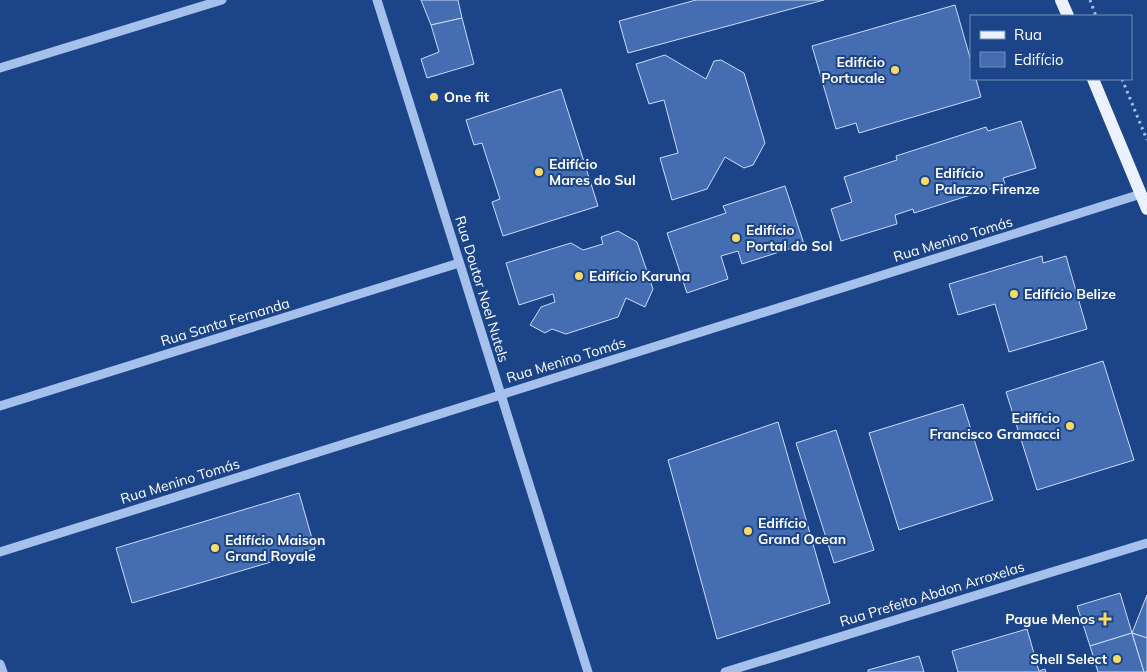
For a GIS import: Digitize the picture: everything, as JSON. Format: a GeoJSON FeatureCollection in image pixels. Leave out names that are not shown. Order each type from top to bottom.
{"type":"FeatureCollection","features":[{"type":"Feature","properties":{"kind":"main road"},"geometry":{"type":"LineString","coordinates":[[1061,0],[1068,15]]}},
{"type":"Feature","properties":{"kind":"main road"},"geometry":{"type":"LineString","coordinates":[[1093,80],[1147,210]]}},
{"type":"Feature","properties":{"kind":"street"},"geometry":{"type":"LineString","coordinates":[[0,68],[222,0]]}},
{"type":"Feature","properties":{"kind":"street","name":"Rua Doutor Noel Nutels"},"geometry":{"type":"LineString","coordinates":[[377,0],[588,672]]}},
{"type":"Feature","properties":{"kind":"street","name":"Rua Menino Tomás"},"geometry":{"type":"LineString","coordinates":[[0,552],[1141,194]]}},
{"type":"Feature","properties":{"kind":"street","name":"Rua Santa Fernanda"},"geometry":{"type":"LineString","coordinates":[[0,406],[459,263]]}},
{"type":"Feature","properties":{"kind":"street","name":"Rua Prefeito Abdon Arroxelas"},"geometry":{"type":"LineString","coordinates":[[725,672],[1147,543]]}},
{"type":"Feature","properties":{"kind":"street"},"geometry":{"type":"LineString","coordinates":[[0,664],[3,672]]}},
{"type":"Feature","properties":{"kind":"path"},"geometry":{"type":"LineString","coordinates":[[1090,0],[1096,15]]}},
{"type":"Feature","properties":{"kind":"path"},"geometry":{"type":"LineString","coordinates":[[1122,80],[1147,140]]}},
{"type":"Feature","properties":{"kind":"building"},"geometry":{"type":"Polygon","coordinates":[[[421,0],[458,0],[462,18],[431,25],[421,0]]]}},
{"type":"Feature","properties":{"kind":"building"},"geometry":{"type":"Polygon","coordinates":[[[696,0],[824,0],[628,53],[619,21],[696,0]]]}},
{"type":"Feature","properties":{"kind":"building","name":"Edifício Portucale"},"geometry":{"type":"Polygon","coordinates":[[[955,5],[970,58],[970,80],[976,80],[981,97],[859,133],[856,123],[836,129],[812,46],[955,5]]]}},
{"type":"Feature","properties":{"kind":"building"},"geometry":{"type":"Polygon","coordinates":[[[462,18],[474,64],[427,78],[421,59],[439,52],[431,25],[462,18]]]}},
{"type":"Feature","properties":{"kind":"building"},"geometry":{"type":"Polygon","coordinates":[[[665,55],[706,79],[714,61],[721,60],[744,73],[765,143],[753,165],[744,168],[725,157],[707,189],[672,200],[660,158],[678,153],[664,100],[649,104],[636,64],[665,55]]]}},
{"type":"Feature","properties":{"kind":"building","name":"Edifício Mares do Sul"},"geometry":{"type":"Polygon","coordinates":[[[561,89],[598,206],[503,236],[492,202],[500,199],[482,143],[474,145],[466,120],[561,89]]]}},
{"type":"Feature","properties":{"kind":"building","name":"Edifício Palazzo Firenze"},"geometry":{"type":"Polygon","coordinates":[[[1021,121],[1036,168],[1003,178],[1005,184],[914,213],[913,209],[895,215],[897,224],[841,241],[831,209],[852,202],[844,177],[897,160],[896,156],[986,127],[988,131],[1021,121]]]}},
{"type":"Feature","properties":{"kind":"building","name":"Edifício Portal do Sol"},"geometry":{"type":"Polygon","coordinates":[[[785,186],[804,244],[742,264],[738,251],[721,256],[728,279],[687,293],[667,233],[726,213],[723,206],[785,186]]]}},
{"type":"Feature","properties":{"kind":"building","name":"Edifício Karuna"},"geometry":{"type":"Polygon","coordinates":[[[618,231],[637,242],[653,289],[645,307],[626,298],[618,317],[566,334],[552,329],[545,333],[530,325],[541,307],[555,302],[553,294],[519,305],[506,263],[571,243],[583,250],[603,244],[601,237],[618,231]]]}},
{"type":"Feature","properties":{"kind":"building","name":"Edifício Belize"},"geometry":{"type":"Polygon","coordinates":[[[1042,256],[1043,263],[1066,256],[1087,329],[1009,352],[995,304],[958,315],[949,284],[1042,256]]]}},
{"type":"Feature","properties":{"kind":"building","name":"Edifício Francisco Gramacci"},"geometry":{"type":"Polygon","coordinates":[[[1103,361],[1134,460],[1037,490],[1006,392],[1103,361]]]}},
{"type":"Feature","properties":{"kind":"building"},"geometry":{"type":"Polygon","coordinates":[[[963,404],[993,500],[899,530],[869,433],[963,404]]]}},
{"type":"Feature","properties":{"kind":"building","name":"Edifício Grand Ocean"},"geometry":{"type":"Polygon","coordinates":[[[778,422],[830,603],[717,639],[668,460],[778,422]]]}},
{"type":"Feature","properties":{"kind":"building"},"geometry":{"type":"Polygon","coordinates":[[[836,430],[874,550],[834,563],[796,443],[836,430]]]}},
{"type":"Feature","properties":{"kind":"building","name":"Edifício Maison Grand Royale"},"geometry":{"type":"Polygon","coordinates":[[[299,493],[315,549],[132,603],[116,548],[299,493]]]}},
{"type":"Feature","properties":{"kind":"building","name":"Pague Menos"},"geometry":{"type":"Polygon","coordinates":[[[1120,593],[1132,633],[1090,646],[1077,606],[1120,593]]]}},
{"type":"Feature","properties":{"kind":"building"},"geometry":{"type":"Polygon","coordinates":[[[1147,595],[1147,638],[1132,633],[1147,595]]]}},
{"type":"Feature","properties":{"kind":"building"},"geometry":{"type":"Polygon","coordinates":[[[1027,629],[1039,671],[1045,669],[1046,672],[958,672],[952,651],[1027,629]]]}},
{"type":"Feature","properties":{"kind":"building","name":"Shell Select"},"geometry":{"type":"Polygon","coordinates":[[[1132,633],[1144,672],[1098,672],[1090,646],[1132,633]]]}},
{"type":"Feature","properties":{"kind":"building"},"geometry":{"type":"Polygon","coordinates":[[[1132,633],[1147,638],[1147,672],[1144,672],[1132,633]]]}},
{"type":"Feature","properties":{"kind":"building"},"geometry":{"type":"Polygon","coordinates":[[[919,656],[924,672],[868,672],[868,670],[919,656]]]}},
{"type":"Feature","properties":{"kind":"place","name":"Edifício Portucale"},"geometry":{"type":"Point","coordinates":[895,70]}},
{"type":"Feature","properties":{"kind":"place","name":"One fit"},"geometry":{"type":"Point","coordinates":[434,97]}},
{"type":"Feature","properties":{"kind":"place","name":"Edifício Mares do Sul"},"geometry":{"type":"Point","coordinates":[539,172]}},
{"type":"Feature","properties":{"kind":"place","name":"Edifício Palazzo Firenze"},"geometry":{"type":"Point","coordinates":[925,181]}},
{"type":"Feature","properties":{"kind":"place","name":"Edifício Portal do Sol"},"geometry":{"type":"Point","coordinates":[736,238]}},
{"type":"Feature","properties":{"kind":"place","name":"Edifício Karuna"},"geometry":{"type":"Point","coordinates":[579,276]}},
{"type":"Feature","properties":{"kind":"place","name":"Edifício Belize"},"geometry":{"type":"Point","coordinates":[1014,294]}},
{"type":"Feature","properties":{"kind":"place","name":"Edifício Francisco Gramacci"},"geometry":{"type":"Point","coordinates":[1070,426]}},
{"type":"Feature","properties":{"kind":"place","name":"Edifício Grand Ocean"},"geometry":{"type":"Point","coordinates":[748,531]}},
{"type":"Feature","properties":{"kind":"place","name":"Edifício Maison Grand Royale"},"geometry":{"type":"Point","coordinates":[215,548]}},
{"type":"Feature","properties":{"kind":"place","name":"Pague Menos"},"geometry":{"type":"Point","coordinates":[1105,619]}},
{"type":"Feature","properties":{"kind":"place","name":"Shell Select"},"geometry":{"type":"Point","coordinates":[1117,659]}}]}
